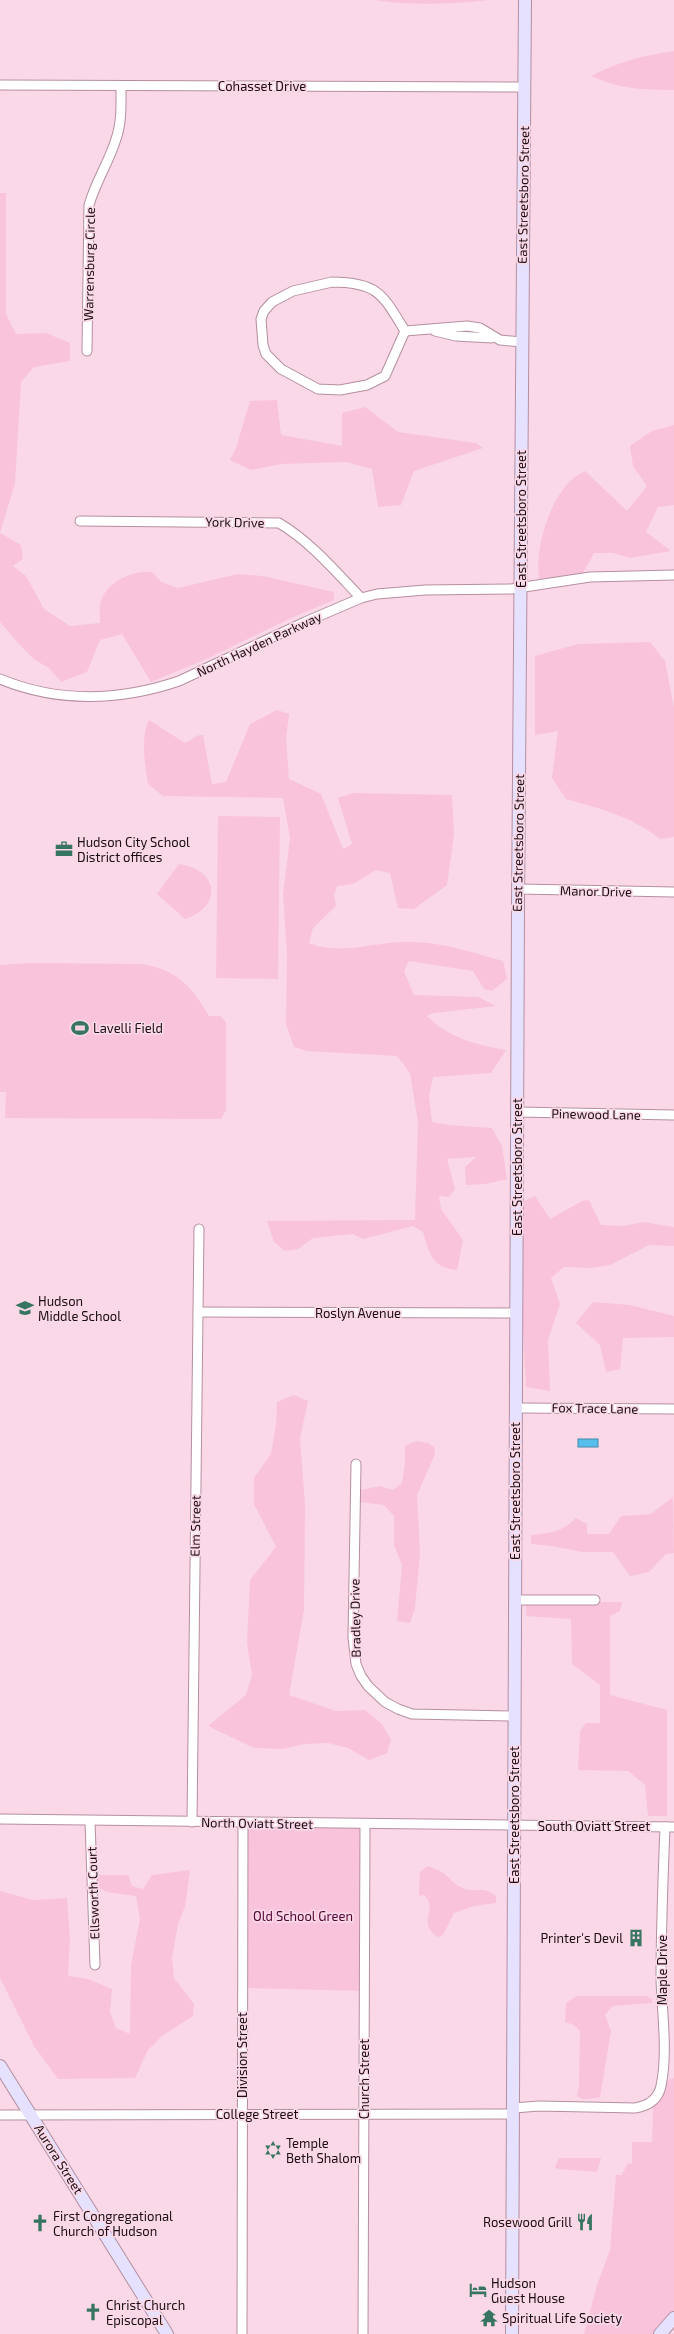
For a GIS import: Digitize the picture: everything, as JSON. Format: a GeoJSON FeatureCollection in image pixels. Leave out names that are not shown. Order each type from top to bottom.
{"type":"FeatureCollection","features":[{"type":"Feature","properties":{"kind":"main road","name":"East Streetsboro Street"},"geometry":{"type":"LineString","coordinates":[[512,2334],[518,889],[525,0]]}},
{"type":"Feature","properties":{"kind":"main road","name":"Aurora Street"},"geometry":{"type":"LineString","coordinates":[[0,2066],[167,2334]]}},
{"type":"Feature","properties":{"kind":"main road"},"geometry":{"type":"LineString","coordinates":[[660,2334],[674,2318]]}},
{"type":"Feature","properties":{"kind":"street","name":"Cohasset Drive"},"geometry":{"type":"LineString","coordinates":[[0,85],[525,87]]}},
{"type":"Feature","properties":{"kind":"street","name":"Warrensburg Circle"},"geometry":{"type":"LineString","coordinates":[[87,351],[89,205],[95,184],[111,154],[117,138],[120,118],[121,86]]}},
{"type":"Feature","properties":{"kind":"street"},"geometry":{"type":"LineString","coordinates":[[342,282],[362,285],[378,292],[386,300],[405,331],[388,371],[382,379],[349,388],[325,390],[307,385],[281,369],[269,358],[263,345],[261,319],[268,306],[282,296],[317,284],[342,282]]}},
{"type":"Feature","properties":{"kind":"street"},"geometry":{"type":"LineString","coordinates":[[405,331],[433,330],[467,326],[480,328],[492,338],[522,342]]}},
{"type":"Feature","properties":{"kind":"street","name":"York Drive"},"geometry":{"type":"LineString","coordinates":[[80,520],[261,521],[279,523],[292,531],[323,558],[361,598]]}},
{"type":"Feature","properties":{"kind":"street","name":"North Hayden Parkway"},"geometry":{"type":"LineString","coordinates":[[0,679],[25,688],[64,696],[100,697],[136,693],[179,681],[361,598],[393,592],[520,587],[590,577],[674,575]]}},
{"type":"Feature","properties":{"kind":"street","name":"Manor Drive"},"geometry":{"type":"LineString","coordinates":[[518,889],[674,892]]}},
{"type":"Feature","properties":{"kind":"street","name":"Pinewood Lane"},"geometry":{"type":"LineString","coordinates":[[517,1112],[674,1115]]}},
{"type":"Feature","properties":{"kind":"street","name":"Elm Street"},"geometry":{"type":"LineString","coordinates":[[192,1822],[199,1229]]}},
{"type":"Feature","properties":{"kind":"street","name":"Roslyn Avenue"},"geometry":{"type":"LineString","coordinates":[[198,1312],[517,1313]]}},
{"type":"Feature","properties":{"kind":"street","name":"Fox Trace Lane"},"geometry":{"type":"LineString","coordinates":[[516,1408],[674,1409]]}},
{"type":"Feature","properties":{"kind":"street","name":"Bradley Drive"},"geometry":{"type":"LineString","coordinates":[[356,1464],[353,1637],[356,1664],[361,1676],[368,1686],[385,1702],[412,1714],[514,1716]]}},
{"type":"Feature","properties":{"kind":"street"},"geometry":{"type":"LineString","coordinates":[[515,1600],[595,1600]]}},
{"type":"Feature","properties":{"kind":"street","name":"North Oviatt Street"},"geometry":{"type":"LineString","coordinates":[[0,1820],[513,1826]]}},
{"type":"Feature","properties":{"kind":"street","name":"Ellsworth Court"},"geometry":{"type":"LineString","coordinates":[[90,1821],[95,1965]]}},
{"type":"Feature","properties":{"kind":"street","name":"Division Street"},"geometry":{"type":"LineString","coordinates":[[242,2334],[243,1824]]}},
{"type":"Feature","properties":{"kind":"street","name":"Church Street"},"geometry":{"type":"LineString","coordinates":[[363,2334],[365,1824]]}},
{"type":"Feature","properties":{"kind":"street","name":"South Oviatt Street"},"geometry":{"type":"LineString","coordinates":[[513,1826],[669,1827]]}},
{"type":"Feature","properties":{"kind":"street","name":"Maple Drive"},"geometry":{"type":"LineString","coordinates":[[644,2107],[657,2097],[661,2087],[669,1827]]}},
{"type":"Feature","properties":{"kind":"street","name":"College Street"},"geometry":{"type":"LineString","coordinates":[[0,2115],[364,2115],[514,2111],[539,2106],[644,2107]]}},
{"type":"Feature","properties":{"kind":"green space"},"geometry":{"type":"Polygon","coordinates":[[[375,0],[490,0],[432,4],[375,0]]]}},
{"type":"Feature","properties":{"kind":"green space"},"geometry":{"type":"Polygon","coordinates":[[[674,51],[674,90],[632,88],[612,84],[591,76],[631,60],[674,51]]]}},
{"type":"Feature","properties":{"kind":"green space"},"geometry":{"type":"Polygon","coordinates":[[[0,193],[6,193],[6,314],[16,334],[46,333],[70,343],[70,361],[34,367],[21,382],[15,483],[0,533],[0,193]]]}},
{"type":"Feature","properties":{"kind":"green space"},"geometry":{"type":"Polygon","coordinates":[[[277,400],[281,435],[342,446],[342,413],[365,407],[398,432],[476,443],[483,448],[414,471],[401,505],[378,507],[372,469],[346,462],[281,464],[251,470],[230,460],[236,448],[250,401],[277,400]]]}},
{"type":"Feature","properties":{"kind":"green space"},"geometry":{"type":"Polygon","coordinates":[[[674,425],[674,505],[658,507],[646,532],[671,551],[630,558],[613,553],[594,553],[583,573],[539,579],[538,567],[541,540],[549,514],[562,491],[570,481],[585,471],[627,511],[647,486],[633,466],[630,446],[652,431],[674,425]]]}},
{"type":"Feature","properties":{"kind":"green space"},"geometry":{"type":"Polygon","coordinates":[[[0,533],[21,545],[23,559],[13,566],[26,576],[44,609],[70,626],[100,623],[100,603],[104,594],[109,588],[122,578],[145,572],[152,572],[161,582],[178,588],[238,574],[262,576],[334,592],[334,600],[291,618],[209,658],[151,682],[122,634],[100,640],[87,672],[61,682],[49,668],[35,660],[0,622],[0,533]]]}},
{"type":"Feature","properties":{"kind":"green space"},"geometry":{"type":"Polygon","coordinates":[[[650,642],[665,661],[674,708],[674,837],[660,839],[638,824],[627,819],[566,799],[552,778],[558,731],[535,735],[535,656],[578,644],[650,642]]]}},
{"type":"Feature","properties":{"kind":"green space"},"geometry":{"type":"Polygon","coordinates":[[[277,710],[289,714],[286,739],[289,779],[321,794],[343,849],[352,844],[338,798],[353,793],[452,795],[454,834],[447,885],[414,909],[398,908],[390,873],[376,870],[353,884],[337,886],[334,895],[336,906],[313,928],[309,943],[322,947],[334,948],[361,947],[401,942],[437,944],[503,961],[507,979],[492,991],[484,989],[473,971],[409,961],[404,971],[414,995],[478,997],[496,1006],[433,1013],[427,1016],[436,1024],[454,1035],[474,1043],[506,1050],[491,1073],[433,1077],[429,1096],[432,1122],[449,1125],[492,1128],[502,1146],[507,1179],[486,1184],[466,1185],[465,1167],[476,1157],[447,1159],[455,1189],[449,1197],[439,1196],[441,1209],[463,1240],[457,1270],[449,1269],[437,1263],[427,1247],[423,1232],[413,1226],[363,1239],[353,1234],[313,1238],[298,1249],[285,1251],[274,1242],[267,1221],[415,1220],[418,1122],[410,1073],[397,1056],[307,1051],[294,1047],[286,1024],[287,954],[283,894],[290,838],[283,798],[163,796],[148,784],[144,743],[146,727],[149,720],[185,743],[199,735],[203,735],[212,784],[226,782],[250,724],[277,710]]]}},
{"type":"Feature","properties":{"kind":"green space"},"geometry":{"type":"Polygon","coordinates":[[[218,816],[280,817],[278,979],[216,978],[218,816]]]}},
{"type":"Feature","properties":{"kind":"green space"},"geometry":{"type":"Polygon","coordinates":[[[179,864],[193,868],[202,873],[209,881],[211,889],[210,898],[205,906],[197,913],[185,919],[157,894],[179,864]]]}},
{"type":"Feature","properties":{"kind":"green space"},"geometry":{"type":"Polygon","coordinates":[[[30,963],[142,964],[155,967],[175,975],[183,981],[196,996],[209,1016],[221,1016],[226,1023],[226,1110],[221,1119],[5,1118],[6,1092],[0,1092],[0,965],[30,963]]]}},
{"type":"Feature","properties":{"kind":"green space"},"geometry":{"type":"Polygon","coordinates":[[[535,1196],[550,1219],[582,1201],[589,1200],[601,1225],[625,1226],[643,1222],[674,1227],[674,1246],[649,1245],[610,1265],[590,1268],[564,1267],[551,1278],[560,1304],[548,1340],[550,1391],[526,1387],[520,1203],[535,1196]]]}},
{"type":"Feature","properties":{"kind":"green space"},"geometry":{"type":"Polygon","coordinates":[[[593,1302],[630,1305],[674,1316],[674,1337],[623,1338],[620,1369],[606,1372],[600,1345],[576,1323],[593,1302]]]}},
{"type":"Feature","properties":{"kind":"green space"},"geometry":{"type":"Polygon","coordinates":[[[294,1395],[308,1401],[300,1438],[305,1504],[304,1610],[289,1695],[336,1711],[365,1710],[382,1724],[391,1740],[387,1753],[369,1760],[348,1748],[328,1743],[304,1744],[283,1749],[254,1748],[208,1726],[246,1695],[252,1675],[247,1643],[250,1580],[276,1547],[254,1504],[254,1478],[271,1454],[276,1424],[277,1402],[294,1395]]]}},
{"type":"Feature","properties":{"kind":"green space"},"geometry":{"type":"Polygon","coordinates":[[[416,1441],[428,1443],[434,1447],[435,1454],[417,1495],[420,1553],[415,1608],[410,1623],[397,1621],[402,1565],[394,1545],[394,1516],[384,1505],[360,1502],[361,1490],[380,1486],[393,1490],[402,1483],[405,1463],[405,1446],[416,1441]]]}},
{"type":"Feature","properties":{"kind":"green space"},"geometry":{"type":"Polygon","coordinates":[[[673,1497],[674,1553],[666,1554],[649,1572],[630,1576],[613,1552],[582,1552],[552,1546],[531,1544],[531,1535],[556,1531],[571,1523],[576,1518],[587,1524],[587,1534],[609,1534],[621,1516],[651,1514],[673,1497]]]}},
{"type":"Feature","properties":{"kind":"green space"},"geometry":{"type":"Polygon","coordinates":[[[526,1602],[622,1602],[620,1611],[610,1616],[610,1695],[667,1710],[667,1816],[648,1816],[645,1785],[628,1771],[578,1770],[580,1731],[586,1723],[600,1723],[600,1685],[572,1664],[571,1619],[526,1616],[526,1602]]]}},
{"type":"Feature","properties":{"kind":"green space","name":"Old School Green"},"geometry":{"type":"Polygon","coordinates":[[[243,1824],[365,1824],[364,1991],[242,1988],[243,1824]]]}},
{"type":"Feature","properties":{"kind":"green space"},"geometry":{"type":"Polygon","coordinates":[[[428,1866],[446,1875],[460,1887],[467,1890],[483,1890],[491,1893],[496,1896],[496,1903],[474,1906],[454,1913],[443,1935],[438,1937],[431,1932],[428,1926],[430,1906],[428,1900],[424,1895],[419,1896],[420,1872],[428,1866]]]}},
{"type":"Feature","properties":{"kind":"green space"},"geometry":{"type":"Polygon","coordinates":[[[190,1870],[185,1907],[178,1924],[172,1958],[174,1978],[194,2004],[193,2016],[162,2036],[148,2050],[135,2078],[58,2079],[34,2046],[0,1978],[0,1891],[33,1900],[67,1898],[70,1939],[68,1976],[88,1979],[112,1989],[110,2012],[116,2028],[130,2034],[131,1965],[140,1919],[136,1896],[107,1892],[95,1886],[95,1875],[128,1875],[132,1886],[143,1889],[152,1875],[190,1870]]]}},
{"type":"Feature","properties":{"kind":"green space"},"geometry":{"type":"Polygon","coordinates":[[[577,1996],[646,1996],[652,1999],[652,2003],[612,2006],[605,2015],[611,2031],[600,2097],[591,2099],[582,2099],[577,2096],[579,2086],[580,2031],[574,2025],[565,2022],[566,2003],[577,1996]]]}},
{"type":"Feature","properties":{"kind":"green space"},"geometry":{"type":"Polygon","coordinates":[[[674,2078],[674,2319],[661,2334],[584,2334],[597,2285],[610,2250],[616,2175],[622,2175],[627,2164],[632,2163],[632,2142],[652,2142],[653,2107],[658,2103],[668,2080],[674,2078]]]}},
{"type":"Feature","properties":{"kind":"green space"},"geometry":{"type":"Polygon","coordinates":[[[559,2158],[601,2158],[597,2172],[558,2169],[555,2167],[559,2158]]]}},
{"type":"Feature","properties":{"kind":"water"},"geometry":{"type":"Polygon","coordinates":[[[578,1439],[598,1439],[598,1447],[578,1447],[578,1439]]]}},
{"type":"Feature","properties":{"kind":"place","name":"Hudson City School District offices"},"geometry":{"type":"Point","coordinates":[64,849]}},
{"type":"Feature","properties":{"kind":"place","name":"Lavelli Field"},"geometry":{"type":"Point","coordinates":[80,1028]}},
{"type":"Feature","properties":{"kind":"place","name":"Hudson Middle School"},"geometry":{"type":"Point","coordinates":[25,1308]}},
{"type":"Feature","properties":{"kind":"place","name":"Printer's Devil"},"geometry":{"type":"Point","coordinates":[636,1938]}},
{"type":"Feature","properties":{"kind":"place","name":"Temple Beth Shalom"},"geometry":{"type":"Point","coordinates":[273,2150]}},
{"type":"Feature","properties":{"kind":"place","name":"Rosewood Grill"},"geometry":{"type":"Point","coordinates":[585,2222]}},
{"type":"Feature","properties":{"kind":"place","name":"First Congregational Church of Hudson"},"geometry":{"type":"Point","coordinates":[40,2223]}},
{"type":"Feature","properties":{"kind":"place","name":"Hudson Guest House"},"geometry":{"type":"Point","coordinates":[478,2290]}},
{"type":"Feature","properties":{"kind":"place","name":"Christ Church Episcopal"},"geometry":{"type":"Point","coordinates":[93,2312]}},
{"type":"Feature","properties":{"kind":"place","name":"Spiritual Life Society"},"geometry":{"type":"Point","coordinates":[489,2318]}}]}
